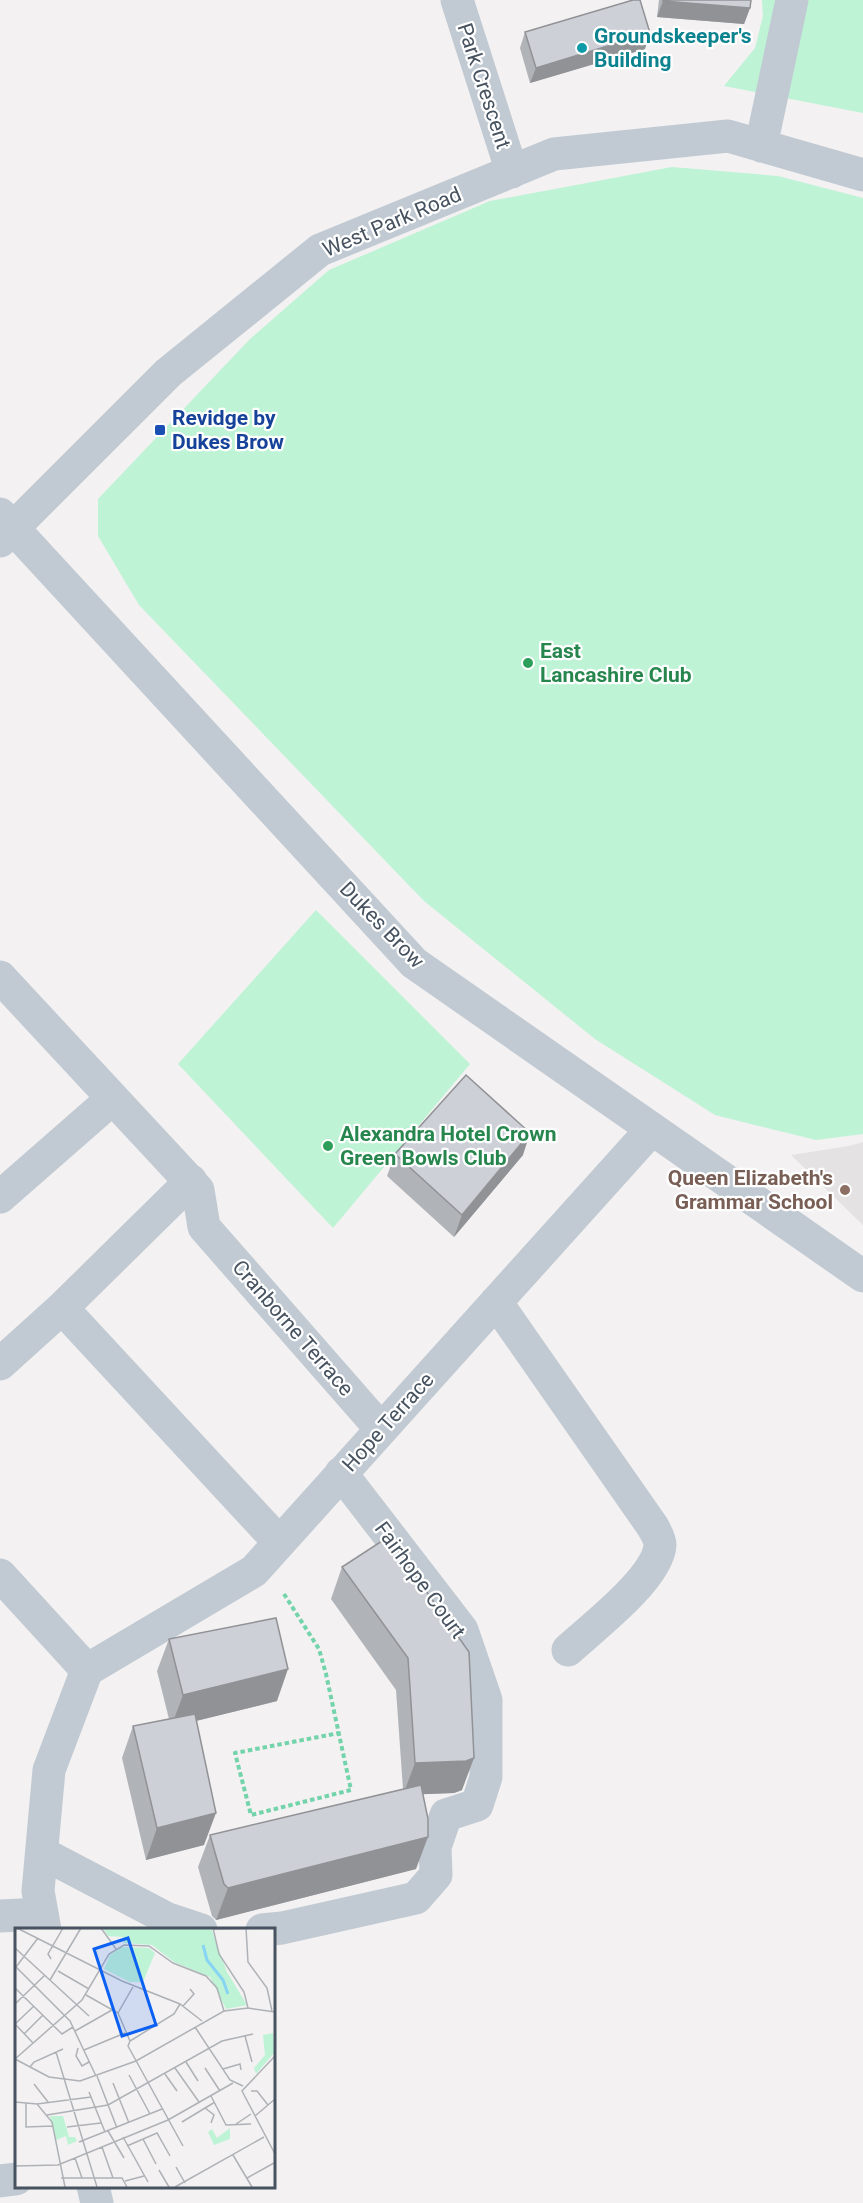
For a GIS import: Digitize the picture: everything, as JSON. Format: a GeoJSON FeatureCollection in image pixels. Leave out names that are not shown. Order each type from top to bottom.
{"type":"FeatureCollection","features":[{"type":"Feature","properties":{"kind":"street","name":"Park Crescent"},"geometry":{"type":"LineString","coordinates":[[457,0],[512,172]]}},
{"type":"Feature","properties":{"kind":"street"},"geometry":{"type":"LineString","coordinates":[[761,146],[792,0]]}},
{"type":"Feature","properties":{"kind":"street","name":"West Park Road"},"geometry":{"type":"LineString","coordinates":[[5,528],[168,373],[320,250],[554,154],[728,136],[863,175]]}},
{"type":"Feature","properties":{"kind":"street","name":"Dukes Brow"},"geometry":{"type":"LineString","coordinates":[[5,528],[414,963],[863,1276]]}},
{"type":"Feature","properties":{"kind":"street"},"geometry":{"type":"LineString","coordinates":[[0,977],[191,1182],[0,1365]]}},
{"type":"Feature","properties":{"kind":"street"},"geometry":{"type":"LineString","coordinates":[[0,1197],[112,1099]]}},
{"type":"Feature","properties":{"kind":"street","name":"Hope Terrace"},"geometry":{"type":"LineString","coordinates":[[87,1670],[254,1571],[652,1129]]}},
{"type":"Feature","properties":{"kind":"street","name":"Cranborne Terrace"},"geometry":{"type":"LineString","coordinates":[[191,1182],[198,1190],[204,1227],[381,1429]]}},
{"type":"Feature","properties":{"kind":"street"},"geometry":{"type":"LineString","coordinates":[[496,1302],[653,1527],[660,1542],[657,1557],[641,1583],[568,1650]]}},
{"type":"Feature","properties":{"kind":"street"},"geometry":{"type":"LineString","coordinates":[[62,1308],[271,1551]]}},
{"type":"Feature","properties":{"kind":"street","name":"Fairhope Court"},"geometry":{"type":"LineString","coordinates":[[274,1929],[416,1898],[436,1875],[435,1847],[446,1815],[477,1805],[486,1777],[486,1700],[462,1630],[341,1473]]}},
{"type":"Feature","properties":{"kind":"street"},"geometry":{"type":"LineString","coordinates":[[0,1575],[87,1670],[50,1770],[38,1891],[44,1922],[0,1916]]}},
{"type":"Feature","properties":{"kind":"street"},"geometry":{"type":"LineString","coordinates":[[42,1853],[168,1919],[195,1928]]}},
{"type":"Feature","properties":{"kind":"street"},"geometry":{"type":"LineString","coordinates":[[0,2181],[15,2179]]}},
{"type":"Feature","properties":{"kind":"street"},"geometry":{"type":"LineString","coordinates":[[93,2188],[97,2203]]}},
{"type":"Feature","properties":{"kind":"path"},"geometry":{"type":"LineString","coordinates":[[271,1551],[319,1649],[339,1733],[351,1790],[251,1815],[235,1753],[339,1733]]}},
{"type":"Feature","properties":{"kind":"shaded area","name":"Queen Elizabeth's Grammar School"},"geometry":{"type":"Polygon","coordinates":[[[863,1142],[863,1225],[791,1155],[863,1142]]]}},
{"type":"Feature","properties":{"kind":"green space"},"geometry":{"type":"Polygon","coordinates":[[[762,0],[863,0],[863,113],[724,86],[755,48],[763,16],[762,0]]]}},
{"type":"Feature","properties":{"kind":"green space","name":"East Lancashire Club"},"geometry":{"type":"Polygon","coordinates":[[[672,167],[778,176],[863,198],[863,1134],[816,1140],[715,1115],[595,1039],[424,901],[139,605],[98,536],[98,499],[250,339],[329,270],[490,201],[672,167]]]}},
{"type":"Feature","properties":{"kind":"green space","name":"Alexandra Hotel Crown Green Bowls Club"},"geometry":{"type":"Polygon","coordinates":[[[316,910],[470,1064],[333,1228],[178,1064],[316,910]]]}},
{"type":"Feature","properties":{"kind":"building"},"geometry":{"type":"Polygon","coordinates":[[[633,0],[640,0],[650,33],[536,68],[525,32],[633,0]]]}},
{"type":"Feature","properties":{"kind":"building"},"geometry":{"type":"Polygon","coordinates":[[[663,0],[751,0],[750,8],[663,0]]]}},
{"type":"Feature","properties":{"kind":"building"},"geometry":{"type":"Polygon","coordinates":[[[466,1075],[530,1133],[462,1215],[395,1154],[466,1075]]]}},
{"type":"Feature","properties":{"kind":"building"},"geometry":{"type":"Polygon","coordinates":[[[388,1537],[469,1652],[474,1758],[466,1761],[415,1763],[408,1658],[342,1567],[388,1537]]]}},
{"type":"Feature","properties":{"kind":"building"},"geometry":{"type":"Polygon","coordinates":[[[276,1618],[288,1669],[183,1695],[169,1639],[276,1618]]]}},
{"type":"Feature","properties":{"kind":"building"},"geometry":{"type":"Polygon","coordinates":[[[195,1714],[216,1813],[157,1828],[133,1726],[195,1714]]]}},
{"type":"Feature","properties":{"kind":"building"},"geometry":{"type":"Polygon","coordinates":[[[421,1785],[428,1819],[428,1837],[228,1888],[224,1884],[210,1835],[421,1785]]]}},
{"type":"Feature","properties":{"kind":"place","name":"Groundskeeper's Building"},"geometry":{"type":"Point","coordinates":[582,48]}},
{"type":"Feature","properties":{"kind":"place","name":"Revidge by Dukes Brow"},"geometry":{"type":"Point","coordinates":[160,430]}},
{"type":"Feature","properties":{"kind":"place","name":"East Lancashire Club"},"geometry":{"type":"Point","coordinates":[528,663]}},
{"type":"Feature","properties":{"kind":"place","name":"Alexandra Hotel Crown Green Bowls Club"},"geometry":{"type":"Point","coordinates":[328,1146]}},
{"type":"Feature","properties":{"kind":"place","name":"Queen Elizabeth's Grammar School"},"geometry":{"type":"Point","coordinates":[845,1190]}}]}
